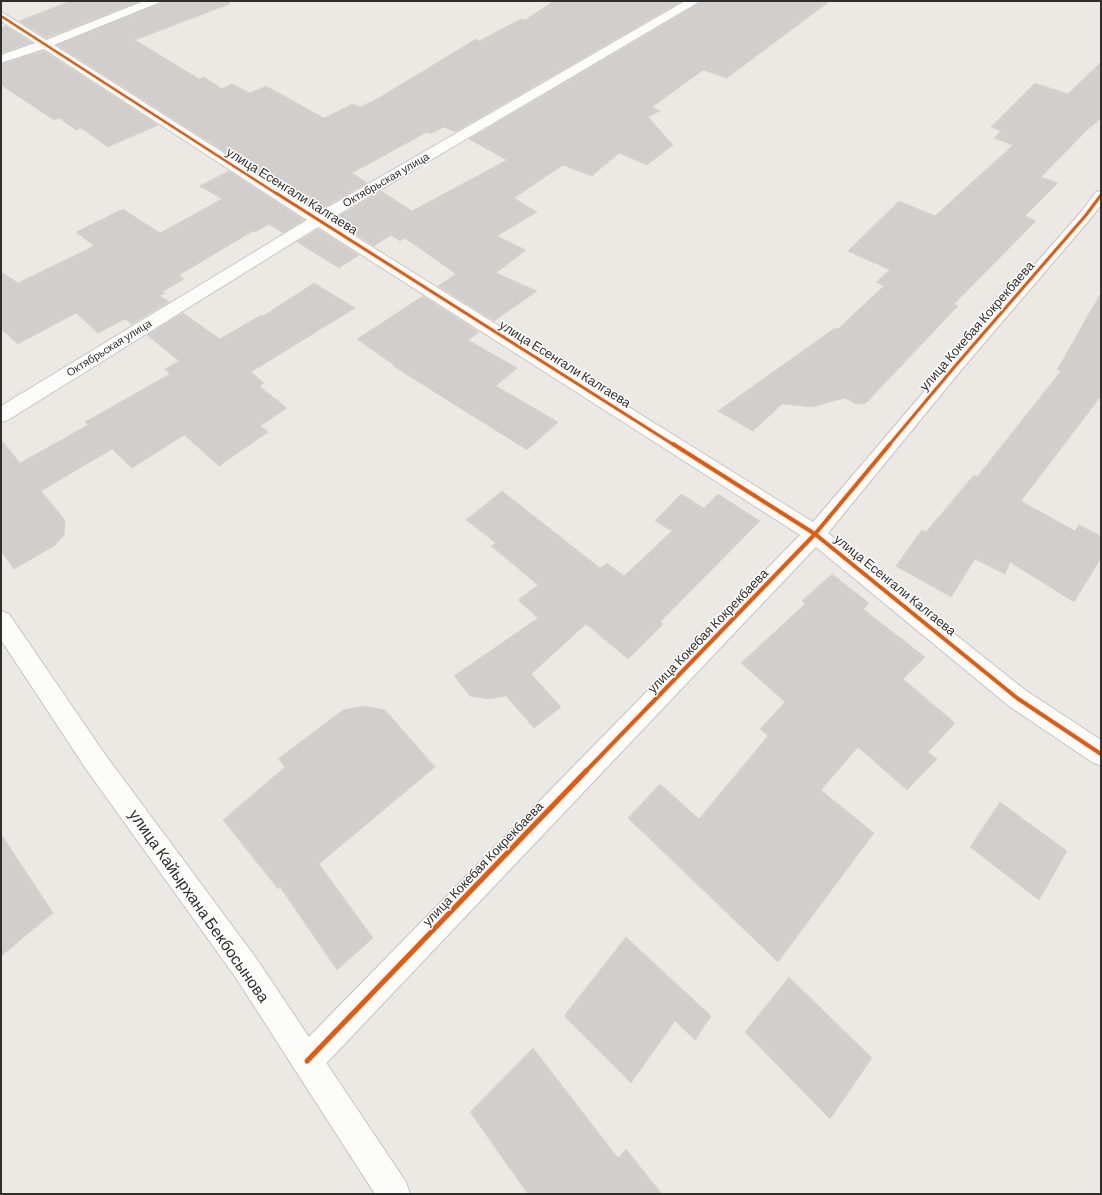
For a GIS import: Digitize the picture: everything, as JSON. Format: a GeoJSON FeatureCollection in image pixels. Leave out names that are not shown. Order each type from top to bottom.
{"type":"FeatureCollection","features":[{"type":"Feature","properties":{"kind":"street"},"geometry":{"type":"LineString","coordinates":[[1,59],[43,45],[154,1]]}},
{"type":"Feature","properties":{"kind":"street","name":"Октябрьская улица"},"geometry":{"type":"LineString","coordinates":[[1,415],[318,220],[693,1]]}},
{"type":"Feature","properties":{"kind":"street","name":"улица Есенгали Калгаева"},"geometry":{"type":"LineString","coordinates":[[1,16],[43,45],[815,534],[1017,698],[1101,754]]}},
{"type":"Feature","properties":{"kind":"street","name":"улица Кокебая Кокрекбаева"},"geometry":{"type":"LineString","coordinates":[[306,1061],[815,534],[956,366],[1086,215],[1101,195]]}},
{"type":"Feature","properties":{"kind":"street","name":"улица Кайырхана Бекбосынова"},"geometry":{"type":"LineString","coordinates":[[1,621],[95,761],[246,968],[394,1194]]}},
{"type":"Feature","properties":{"kind":"building"},"geometry":{"type":"Polygon","coordinates":[[[71,1],[140,1],[46,38],[19,21],[71,1]]]}},
{"type":"Feature","properties":{"kind":"building"},"geometry":{"type":"Polygon","coordinates":[[[162,1],[229,1],[230,4],[135,40],[199,79],[204,77],[222,89],[232,84],[250,93],[266,86],[324,118],[353,104],[360,107],[377,99],[476,39],[479,41],[521,19],[525,20],[554,1],[682,1],[455,132],[444,127],[430,134],[427,132],[352,173],[367,183],[318,211],[57,45],[159,4],[162,1]]]}},
{"type":"Feature","properties":{"kind":"building"},"geometry":{"type":"Polygon","coordinates":[[[700,1],[830,1],[727,78],[703,70],[652,107],[660,111],[648,117],[673,145],[647,165],[619,153],[592,176],[563,165],[514,198],[537,212],[497,236],[526,250],[496,273],[537,291],[494,321],[438,286],[456,274],[405,238],[400,241],[391,235],[374,246],[332,220],[381,191],[412,211],[507,160],[469,139],[698,4],[700,1]]]}},
{"type":"Feature","properties":{"kind":"building"},"geometry":{"type":"Polygon","coordinates":[[[6,26],[32,43],[1,53],[1,28],[6,26]]]}},
{"type":"Feature","properties":{"kind":"building"},"geometry":{"type":"Polygon","coordinates":[[[44,51],[158,125],[108,147],[81,128],[76,130],[59,118],[54,120],[1,85],[1,64],[44,51]]]}},
{"type":"Feature","properties":{"kind":"building"},"geometry":{"type":"Polygon","coordinates":[[[1101,62],[1101,118],[1086,131],[1041,177],[1058,183],[1025,216],[1036,221],[954,304],[958,306],[866,403],[856,404],[845,398],[812,407],[782,404],[753,431],[718,411],[835,328],[838,329],[884,286],[876,282],[890,270],[848,251],[899,201],[935,216],[1013,145],[994,138],[1001,131],[991,127],[1035,83],[1068,94],[1101,62]]]}},
{"type":"Feature","properties":{"kind":"building"},"geometry":{"type":"Polygon","coordinates":[[[229,171],[304,220],[283,233],[269,224],[255,232],[253,231],[179,275],[184,279],[162,292],[165,293],[160,296],[169,302],[132,324],[125,319],[98,333],[76,313],[18,344],[1,329],[1,272],[18,283],[94,246],[76,232],[123,209],[160,233],[222,199],[200,186],[229,171]]]}},
{"type":"Feature","properties":{"kind":"building"},"geometry":{"type":"Polygon","coordinates":[[[318,229],[359,255],[339,268],[297,242],[318,229]]]}},
{"type":"Feature","properties":{"kind":"building"},"geometry":{"type":"Polygon","coordinates":[[[314,283],[355,308],[251,372],[264,383],[259,386],[287,408],[260,426],[268,432],[219,466],[184,435],[132,468],[112,449],[41,491],[65,520],[64,535],[54,546],[14,569],[1,551],[1,440],[20,463],[88,425],[85,422],[170,374],[165,369],[179,361],[147,335],[183,313],[220,339],[261,315],[263,316],[314,283]]]}},
{"type":"Feature","properties":{"kind":"building"},"geometry":{"type":"Polygon","coordinates":[[[1101,293],[1101,396],[1021,501],[1075,531],[1079,525],[1101,536],[1101,558],[1074,602],[1010,562],[1005,574],[975,559],[951,597],[896,566],[922,530],[926,532],[974,475],[977,477],[1061,371],[1057,370],[1101,293]]]}},
{"type":"Feature","properties":{"kind":"building"},"geometry":{"type":"Polygon","coordinates":[[[423,296],[479,332],[468,340],[517,368],[496,386],[558,422],[527,450],[393,366],[394,365],[357,339],[423,296]]]}},
{"type":"Feature","properties":{"kind":"building"},"geometry":{"type":"Polygon","coordinates":[[[502,491],[600,568],[607,563],[624,576],[672,531],[655,521],[681,494],[704,508],[718,494],[760,521],[660,622],[663,624],[628,659],[586,624],[531,674],[561,707],[534,728],[506,696],[490,699],[470,696],[454,676],[538,618],[518,600],[538,585],[491,546],[496,543],[466,520],[502,491]]]}},
{"type":"Feature","properties":{"kind":"building"},"geometry":{"type":"Polygon","coordinates":[[[832,574],[869,603],[863,609],[925,657],[903,679],[955,723],[928,752],[937,759],[907,790],[858,747],[821,790],[874,833],[778,962],[628,818],[660,784],[699,819],[768,736],[760,729],[785,702],[741,663],[805,604],[802,601],[832,574]]]}},
{"type":"Feature","properties":{"kind":"building"},"geometry":{"type":"Polygon","coordinates":[[[364,706],[385,710],[435,767],[319,864],[373,938],[337,970],[280,887],[278,889],[223,820],[285,767],[278,759],[343,710],[364,706]]]}},
{"type":"Feature","properties":{"kind":"building"},"geometry":{"type":"Polygon","coordinates":[[[1000,802],[1067,851],[1039,900],[970,847],[1000,802]]]}},
{"type":"Feature","properties":{"kind":"building"},"geometry":{"type":"Polygon","coordinates":[[[1,834],[53,913],[1,956],[1,834]]]}},
{"type":"Feature","properties":{"kind":"building"},"geometry":{"type":"Polygon","coordinates":[[[626,937],[711,1016],[695,1040],[675,1021],[631,1083],[564,1016],[626,937]]]}},
{"type":"Feature","properties":{"kind":"building"},"geometry":{"type":"Polygon","coordinates":[[[789,977],[872,1058],[830,1119],[745,1032],[789,977]]]}},
{"type":"Feature","properties":{"kind":"building"},"geometry":{"type":"Polygon","coordinates":[[[533,1048],[618,1158],[626,1149],[662,1194],[528,1194],[470,1112],[533,1048]]]}},
{"type":"Feature","properties":{"kind":"cycle path"},"geometry":{"type":"LineString","coordinates":[[1,16],[318,220],[815,534],[1017,698],[1101,754]]}},
{"type":"Feature","properties":{"kind":"cycle path"},"geometry":{"type":"LineString","coordinates":[[307,1061],[815,534],[956,365],[1086,215],[1101,195]]}}]}
